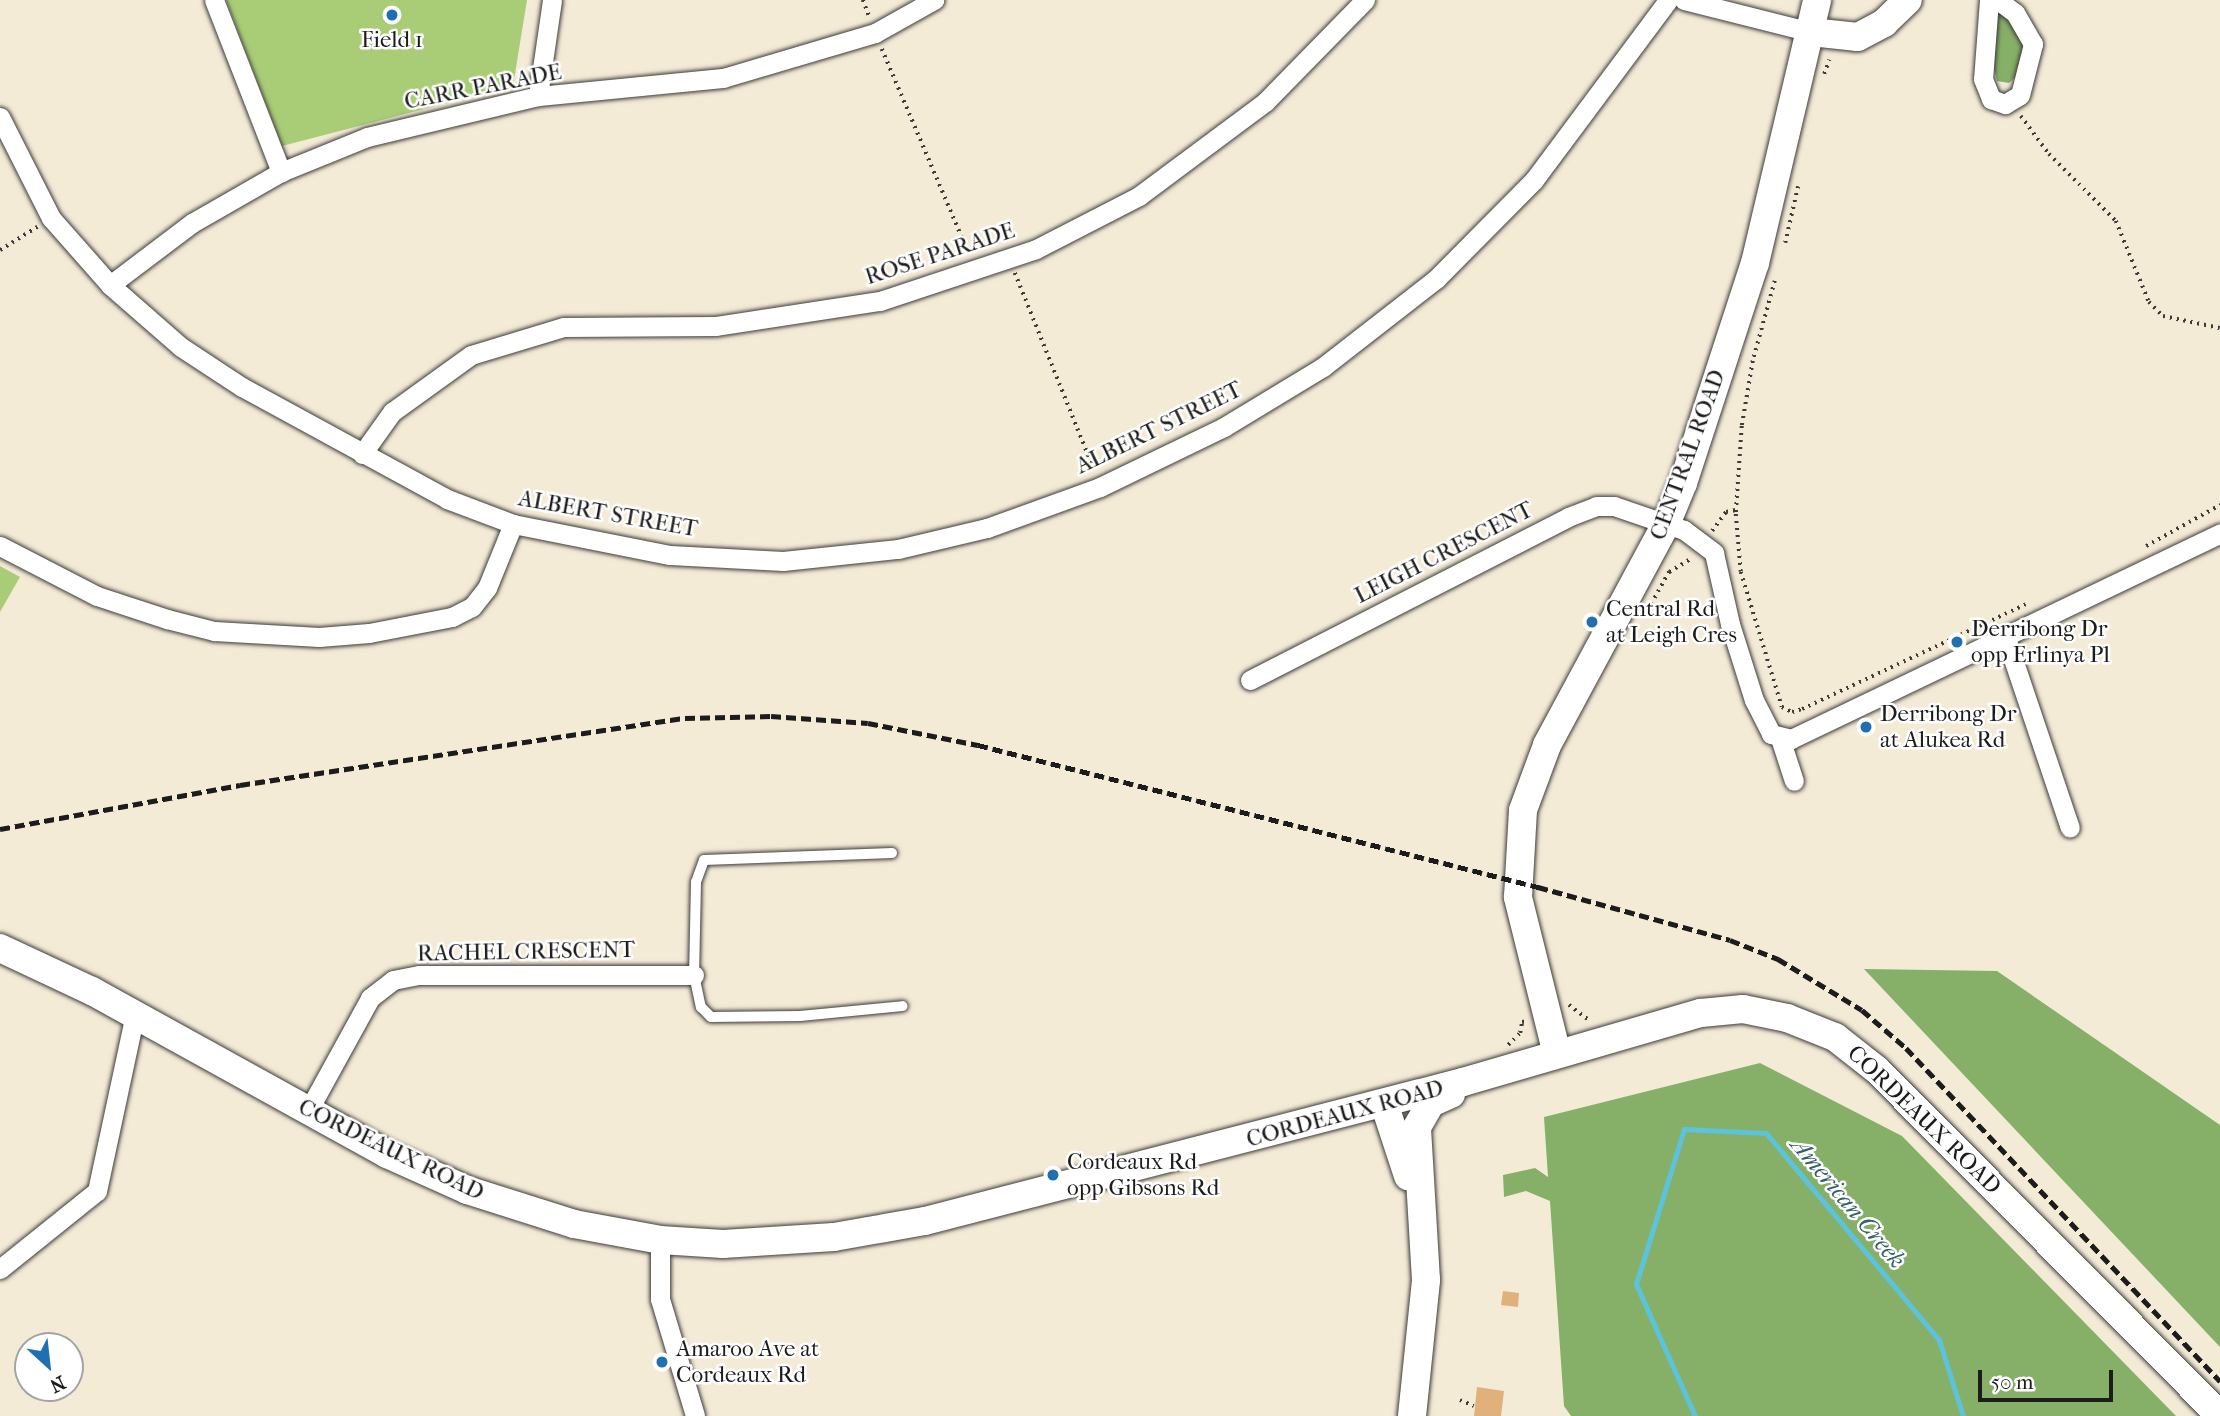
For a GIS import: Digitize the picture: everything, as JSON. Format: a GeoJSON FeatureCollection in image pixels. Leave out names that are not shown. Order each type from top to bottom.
{"type":"FeatureCollection","features":[{"type":"Feature","properties":{"kind":"main road","name":"CENTRAL ROAD"},"geometry":{"type":"LineString","coordinates":[[1557,1055],[1518,897],[1523,810],[1547,745],[1667,522],[1755,263],[1817,0]]}},
{"type":"Feature","properties":{"kind":"main road"},"geometry":{"type":"LineString","coordinates":[[1811,32],[1858,37],[1884,23],[1908,0]]}},
{"type":"Feature","properties":{"kind":"main road","name":"CORDEAUX ROAD"},"geometry":{"type":"LineString","coordinates":[[0,948],[135,1014],[307,1111],[418,1169],[502,1204],[574,1224],[667,1241],[754,1244],[881,1230],[1384,1103],[1500,1060],[1557,1055],[1727,1009],[1787,1018],[1835,1037],[1911,1102],[2220,1416]]}},
{"type":"Feature","properties":{"kind":"main road"},"geometry":{"type":"LineString","coordinates":[[1412,1416],[1426,1280],[1416,1145],[1421,1112],[1500,1060]]}},
{"type":"Feature","properties":{"kind":"main road"},"geometry":{"type":"LineString","coordinates":[[1384,1103],[1411,1184],[1421,1200]]}},
{"type":"Feature","properties":{"kind":"street"},"geometry":{"type":"LineString","coordinates":[[214,0],[281,172]]}},
{"type":"Feature","properties":{"kind":"street"},"geometry":{"type":"LineString","coordinates":[[538,96],[552,0]]}},
{"type":"Feature","properties":{"kind":"street","name":"CARR PARADE"},"geometry":{"type":"LineString","coordinates":[[110,285],[192,223],[281,172],[367,137],[538,96],[723,78],[875,33],[934,0]]}},
{"type":"Feature","properties":{"kind":"street","name":"ROSE PARADE"},"geometry":{"type":"LineString","coordinates":[[362,454],[392,412],[471,355],[564,327],[716,326],[880,301],[1009,258],[1139,196],[1265,102],[1365,0]]}},
{"type":"Feature","properties":{"kind":"street","name":"ALBERT STREET"},"geometry":{"type":"LineString","coordinates":[[0,117],[51,219],[110,285],[181,347],[362,454],[447,499],[513,524],[670,555],[783,561],[898,549],[961,534],[1100,487],[1224,426],[1323,366],[1436,279],[1534,180],[1668,0]]}},
{"type":"Feature","properties":{"kind":"street"},"geometry":{"type":"LineString","coordinates":[[1684,0],[1811,32]]}},
{"type":"Feature","properties":{"kind":"street"},"geometry":{"type":"LineString","coordinates":[[1989,0],[1984,86],[1991,99],[2011,103],[2020,95],[2033,44],[2015,13],[1998,0]]}},
{"type":"Feature","properties":{"kind":"street","name":"LEIGH CRESCENT"},"geometry":{"type":"LineString","coordinates":[[1250,680],[1597,506],[1639,511],[1705,542]]}},
{"type":"Feature","properties":{"kind":"street"},"geometry":{"type":"LineString","coordinates":[[0,547],[97,596],[167,619],[225,633],[319,637],[369,634],[452,617],[472,607],[487,588],[513,524]]}},
{"type":"Feature","properties":{"kind":"street"},"geometry":{"type":"LineString","coordinates":[[1705,542],[1714,553],[1754,700],[1771,734],[1780,738],[1800,737],[2220,533]]}},
{"type":"Feature","properties":{"kind":"street"},"geometry":{"type":"LineString","coordinates":[[2006,638],[2070,828]]}},
{"type":"Feature","properties":{"kind":"street"},"geometry":{"type":"LineString","coordinates":[[1780,738],[1794,781]]}},
{"type":"Feature","properties":{"kind":"street","name":"RACHEL CRESCENT"},"geometry":{"type":"LineString","coordinates":[[307,1111],[370,998],[393,980],[419,975],[694,975]]}},
{"type":"Feature","properties":{"kind":"street"},"geometry":{"type":"LineString","coordinates":[[0,1269],[97,1191],[135,1014]]}},
{"type":"Feature","properties":{"kind":"street"},"geometry":{"type":"LineString","coordinates":[[667,1241],[674,1343],[695,1416]]}},
{"type":"Feature","properties":{"kind":"lane"},"geometry":{"type":"LineString","coordinates":[[892,853],[705,860],[696,882],[694,975],[701,1007],[711,1017],[800,1016],[904,1006]]}},
{"type":"Feature","properties":{"kind":"path"},"geometry":{"type":"LineString","coordinates":[[875,33],[976,269]]}},
{"type":"Feature","properties":{"kind":"path"},"geometry":{"type":"LineString","coordinates":[[1819,79],[1829,60]]}},
{"type":"Feature","properties":{"kind":"path"},"geometry":{"type":"LineString","coordinates":[[2011,103],[2049,154],[2116,221],[2156,309],[2177,322],[2200,321],[2220,328]]}},
{"type":"Feature","properties":{"kind":"path"},"geometry":{"type":"LineString","coordinates":[[1782,255],[1800,177]]}},
{"type":"Feature","properties":{"kind":"path"},"geometry":{"type":"LineString","coordinates":[[0,250],[51,219]]}},
{"type":"Feature","properties":{"kind":"path"},"geometry":{"type":"LineString","coordinates":[[1009,258],[1100,487]]}},
{"type":"Feature","properties":{"kind":"path"},"geometry":{"type":"LineString","coordinates":[[1779,268],[1753,361],[1742,426],[1736,510],[1741,572],[1774,694],[1782,707],[1792,712],[2034,600]]}},
{"type":"Feature","properties":{"kind":"path"},"geometry":{"type":"LineString","coordinates":[[2144,547],[2220,505]]}},
{"type":"Feature","properties":{"kind":"path"},"geometry":{"type":"LineString","coordinates":[[1645,615],[1669,572],[1688,562],[1726,512],[1736,510]]}},
{"type":"Feature","properties":{"kind":"path"},"geometry":{"type":"LineString","coordinates":[[1565,999],[1570,1008]]}},
{"type":"Feature","properties":{"kind":"path"},"geometry":{"type":"LineString","coordinates":[[1500,1060],[1515,1040],[1522,1022]]}},
{"type":"Feature","properties":{"kind":"path"},"geometry":{"type":"LineString","coordinates":[[1460,1400],[1474,1406]]}},
{"type":"Feature","properties":{"kind":"green space"},"geometry":{"type":"Polygon","coordinates":[[[226,0],[527,0],[513,86],[282,146],[226,0]]]}},
{"type":"Feature","properties":{"kind":"green space"},"geometry":{"type":"Polygon","coordinates":[[[1997,8],[2014,20],[2024,46],[2019,74],[2009,83],[1997,81],[1992,61],[1997,8]]]}},
{"type":"Feature","properties":{"kind":"green space"},"geometry":{"type":"Polygon","coordinates":[[[0,566],[20,577],[0,612],[0,566]]]}},
{"type":"Feature","properties":{"kind":"green space"},"geometry":{"type":"Polygon","coordinates":[[[1864,969],[1997,971],[2220,1125],[2220,1347],[1864,969]]]}},
{"type":"Feature","properties":{"kind":"green space"},"geometry":{"type":"Polygon","coordinates":[[[1760,1063],[1902,1136],[2176,1416],[1571,1416],[1564,1406],[1550,1201],[1526,1191],[1504,1197],[1503,1175],[1535,1168],[1548,1177],[1544,1117],[1760,1063]]]}},
{"type":"Feature","properties":{"kind":"building"},"geometry":{"type":"Polygon","coordinates":[[[1503,1291],[1519,1293],[1518,1307],[1501,1305],[1503,1291]]]}},
{"type":"Feature","properties":{"kind":"building"},"geometry":{"type":"Polygon","coordinates":[[[1477,1387],[1504,1391],[1501,1416],[1474,1416],[1477,1387]]]}},
{"type":"Feature","properties":{"kind":"waterway","name":"American Creek"},"geometry":{"type":"LineString","coordinates":[[1695,1416],[1636,1284],[1684,1129],[1766,1133],[1939,1340],[1963,1416]]}},
{"type":"Feature","properties":{"kind":"railway"},"geometry":{"type":"LineString","coordinates":[[0,829],[240,785],[685,718],[771,716],[868,723],[978,745],[1538,887],[1730,940],[1778,959],[1862,1010],[1906,1048],[2220,1381]]}},
{"type":"Feature","properties":{"kind":"place","name":"Field 1"},"geometry":{"type":"Point","coordinates":[392,15]}},
{"type":"Feature","properties":{"kind":"place","name":"Central Rd at Leigh Cres"},"geometry":{"type":"Point","coordinates":[1592,622]}},
{"type":"Feature","properties":{"kind":"place","name":"Derribong Dr opp Erlinya Pl"},"geometry":{"type":"Point","coordinates":[1957,642]}},
{"type":"Feature","properties":{"kind":"place","name":"Derribong Dr at Alukea Rd"},"geometry":{"type":"Point","coordinates":[1866,727]}},
{"type":"Feature","properties":{"kind":"place","name":"Cordeaux Rd opp Gibsons Rd"},"geometry":{"type":"Point","coordinates":[1053,1175]}},
{"type":"Feature","properties":{"kind":"place","name":"Amaroo Ave at Cordeaux Rd"},"geometry":{"type":"Point","coordinates":[662,1362]}}]}
